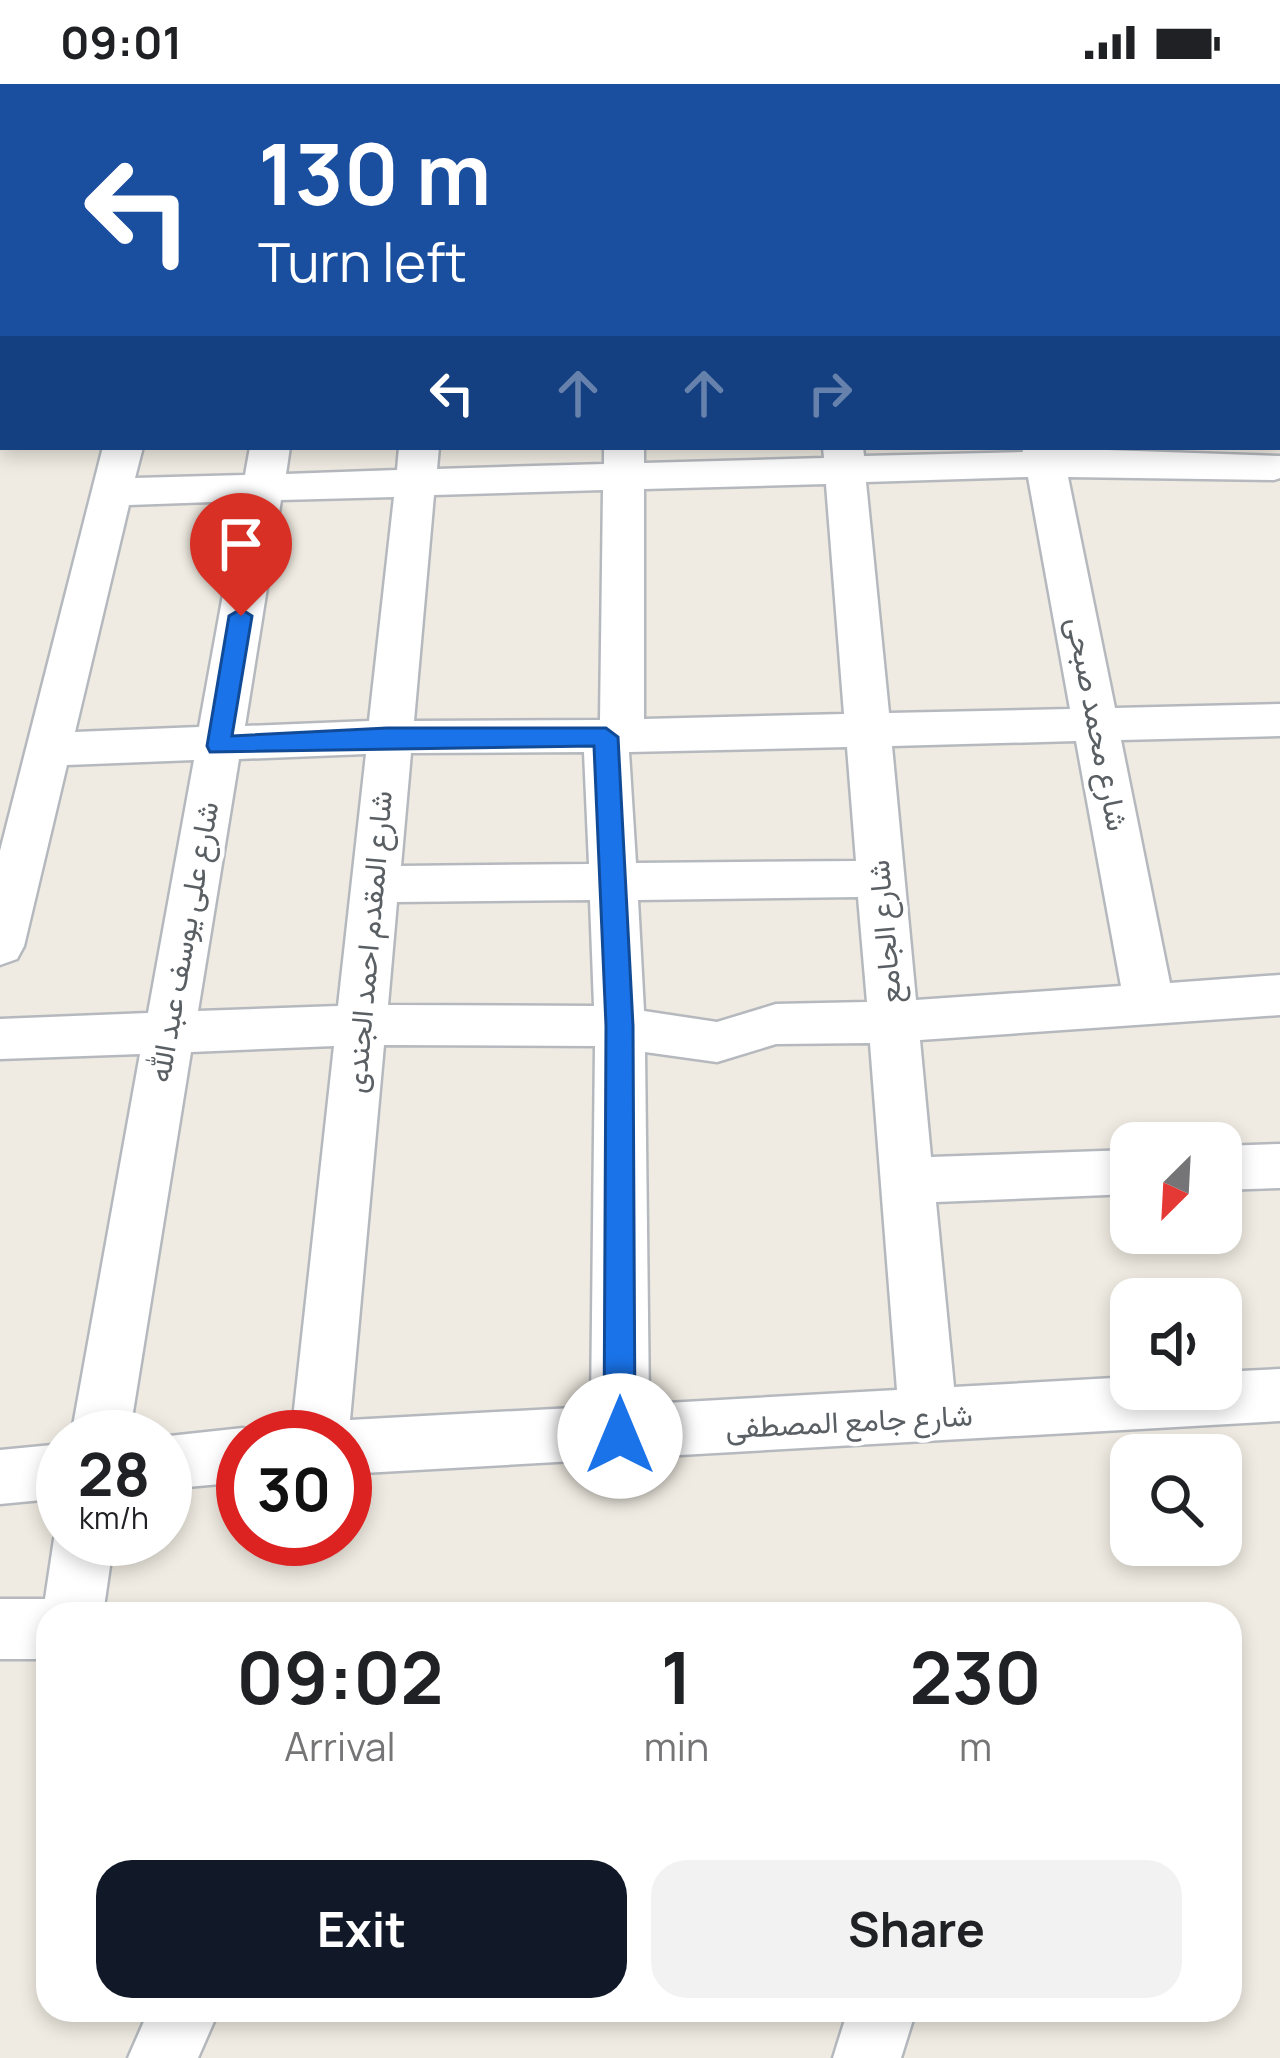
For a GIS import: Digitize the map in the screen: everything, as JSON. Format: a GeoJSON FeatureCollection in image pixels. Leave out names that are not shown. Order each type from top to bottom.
{"type":"FeatureCollection","features":[{"type":"Feature","properties":{"kind":"street"},"geometry":{"type":"LineString","coordinates":[[0,946],[122,450]]}},
{"type":"Feature","properties":{"kind":"street"},"geometry":{"type":"LineString","coordinates":[[112,492],[266,467],[1043,455],[1274,468]]}},
{"type":"Feature","properties":{"kind":"street","name":"شارع محمد صبحى"},"geometry":{"type":"LineString","coordinates":[[1043,455],[1149,1001]]}},
{"type":"Feature","properties":{"kind":"street","name":"شارع الجامع"},"geometry":{"type":"LineString","coordinates":[[844,459],[928,1418]]}},
{"type":"Feature","properties":{"kind":"street"},"geometry":{"type":"LineString","coordinates":[[620,1436],[620,1026],[612,882],[624,462]]}},
{"type":"Feature","properties":{"kind":"street","name":"شارع المقدم احمد الجندى"},"geometry":{"type":"LineString","coordinates":[[323,1410],[417,465]]}},
{"type":"Feature","properties":{"kind":"street","name":"شارع على يوسف عبد الله"},"geometry":{"type":"LineString","coordinates":[[104,1410],[266,467]]}},
{"type":"Feature","properties":{"kind":"street"},"geometry":{"type":"LineString","coordinates":[[47,749],[387,737],[614,737],[1098,721],[1280,720]]}},
{"type":"Feature","properties":{"kind":"street"},"geometry":{"type":"LineString","coordinates":[[375,884],[881,879]]}},
{"type":"Feature","properties":{"kind":"street"},"geometry":{"type":"LineString","coordinates":[[0,1039],[168,1029],[620,1026],[676,1039],[717,1042],[776,1024],[893,1022],[1280,995]]}},
{"type":"Feature","properties":{"kind":"street"},"geometry":{"type":"LineString","coordinates":[[1242,1167],[1280,1166]]}},
{"type":"Feature","properties":{"kind":"street"},"geometry":{"type":"LineString","coordinates":[[907,1181],[1110,1173]]}},
{"type":"Feature","properties":{"kind":"street","name":"شارع جامع المصطفى"},"geometry":{"type":"LineString","coordinates":[[372,1447],[1280,1395]]}},
{"type":"Feature","properties":{"kind":"street"},"geometry":{"type":"LineString","coordinates":[[0,1477],[36,1474]]}},
{"type":"Feature","properties":{"kind":"street"},"geometry":{"type":"LineString","coordinates":[[75,1602],[80,1566]]}},
{"type":"Feature","properties":{"kind":"street"},"geometry":{"type":"LineString","coordinates":[[0,1629],[36,1629]]}},
{"type":"Feature","properties":{"kind":"street"},"geometry":{"type":"LineString","coordinates":[[162,2058],[179,2022]]}},
{"type":"Feature","properties":{"kind":"street"},"geometry":{"type":"LineString","coordinates":[[867,2058],[878,2022]]}},
{"type":"Feature","properties":{"kind":"route"},"geometry":{"type":"LineString","coordinates":[[241,616],[219,746],[387,737],[606,737],[620,1026],[620,1436]]}}]}
